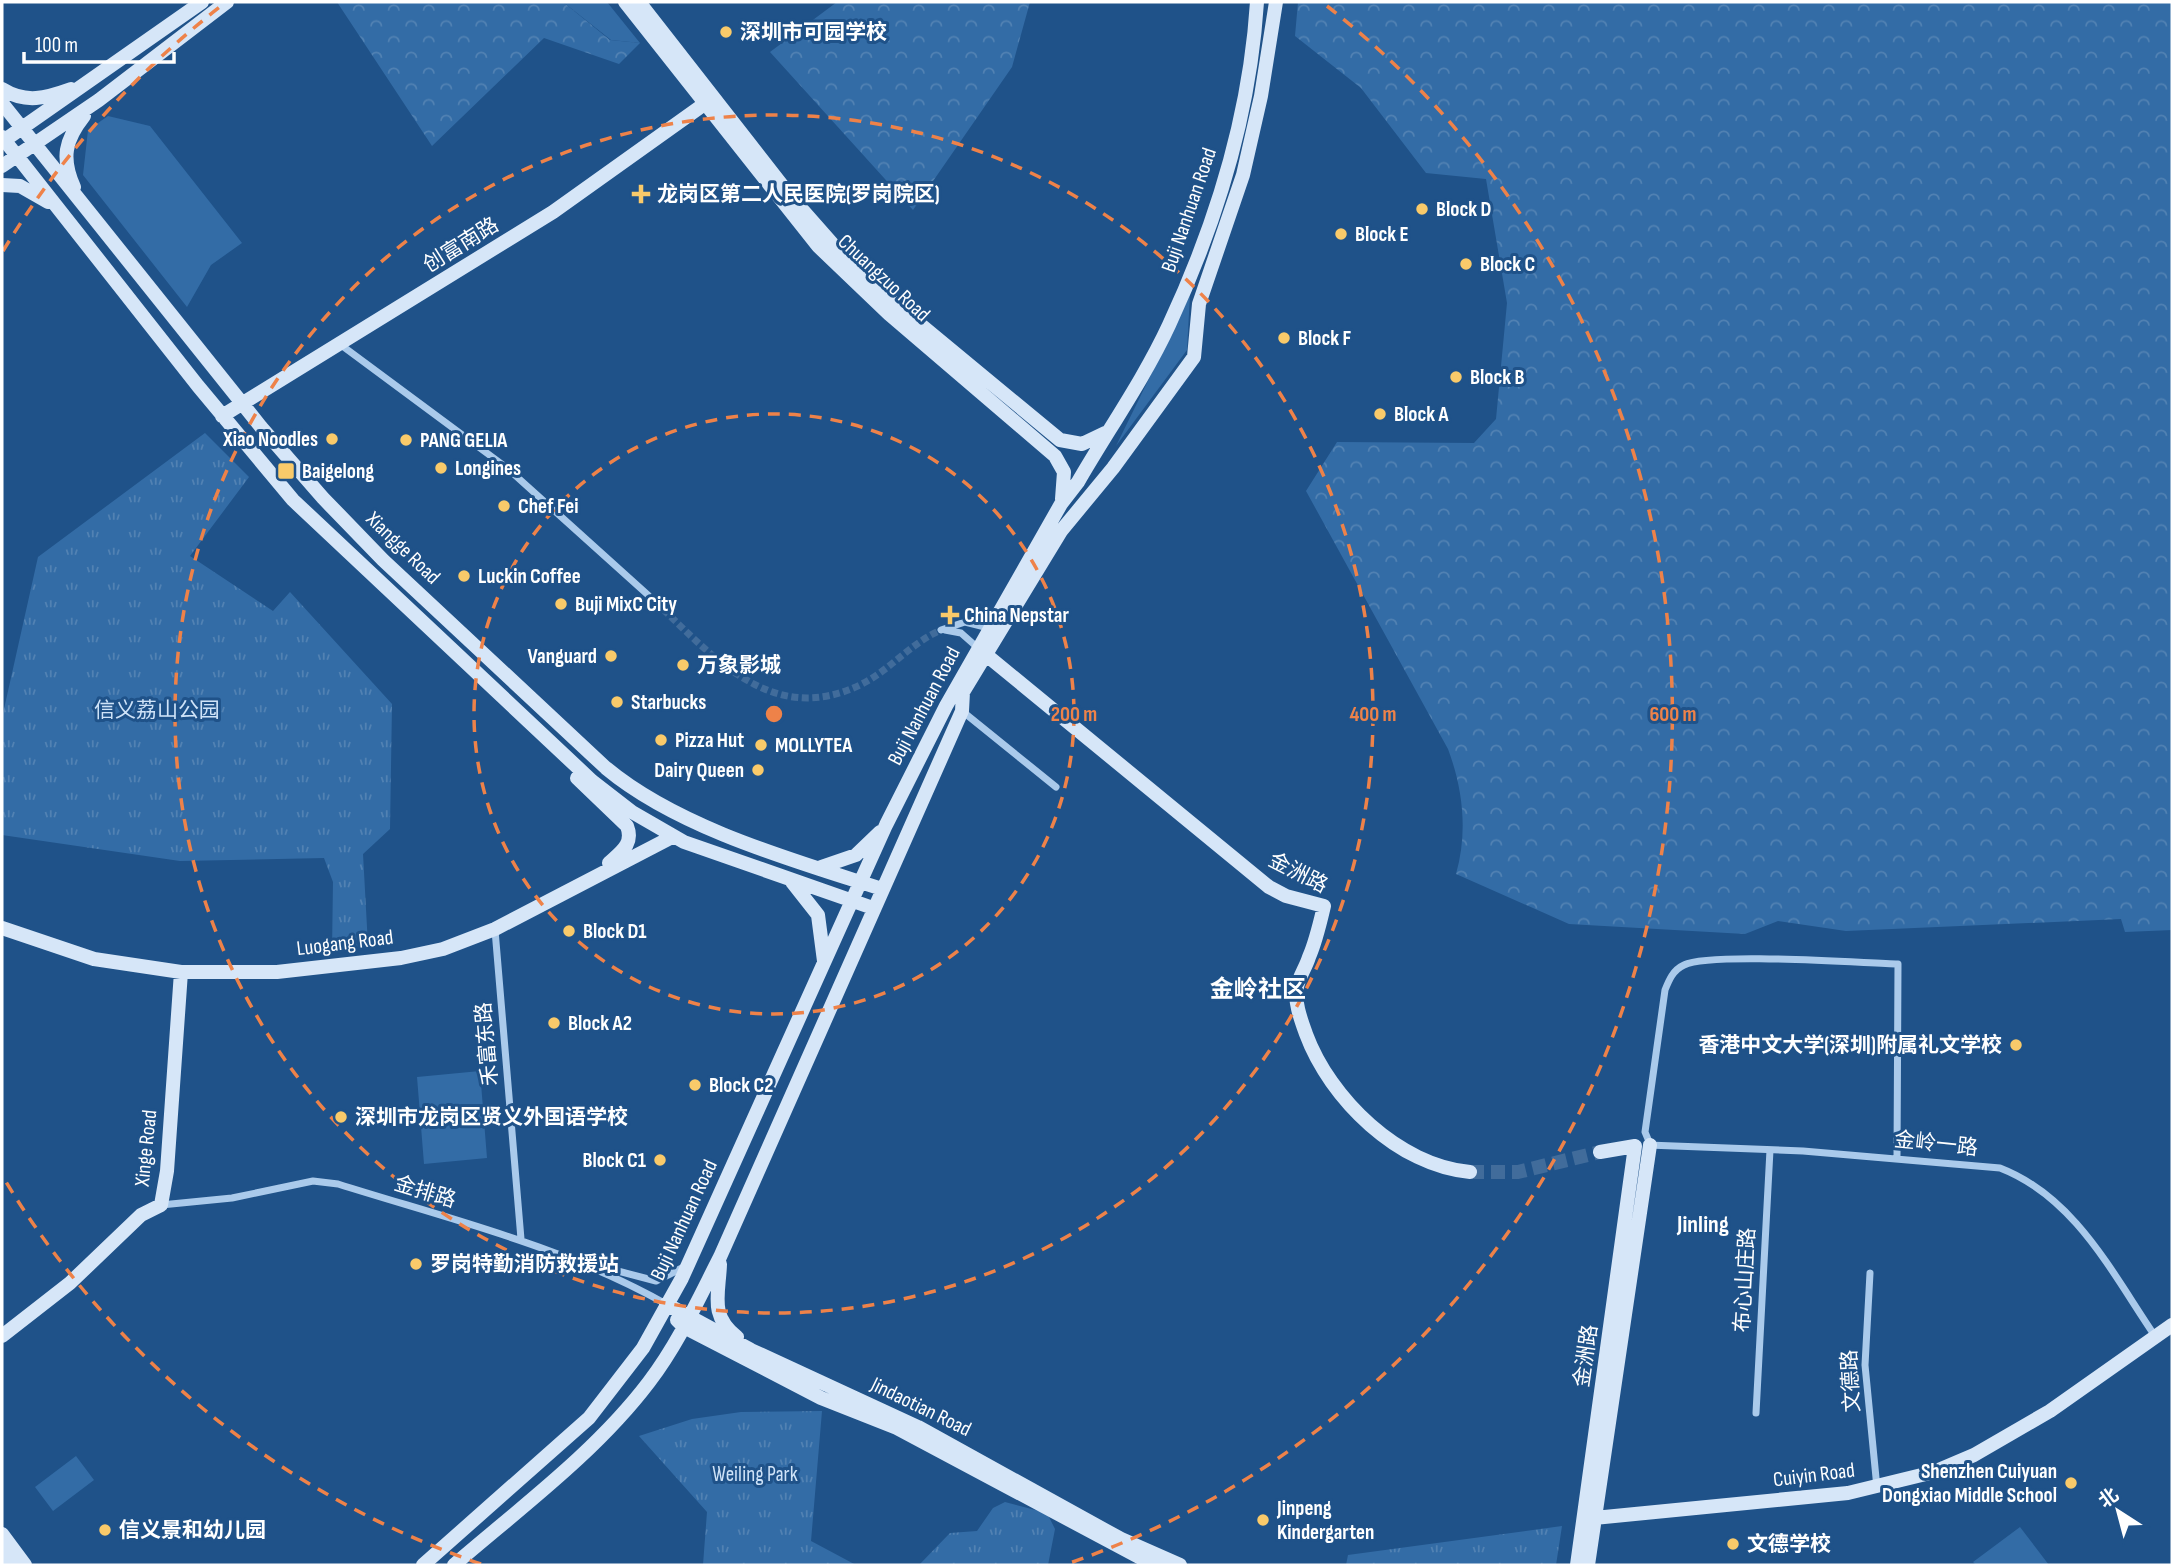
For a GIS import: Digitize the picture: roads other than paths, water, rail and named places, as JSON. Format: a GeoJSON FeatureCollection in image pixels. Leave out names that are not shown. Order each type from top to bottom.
{"type":"FeatureCollection","features":[{"type":"Feature","properties":{"kind":"street"},"geometry":{"type":"LineString","coordinates":[[3,139],[202,2]]}},
{"type":"Feature","properties":{"kind":"street"},"geometry":{"type":"LineString","coordinates":[[2,166],[99,100],[227,2]]}},
{"type":"Feature","properties":{"kind":"street","name":"Chuangzuo Road"},"geometry":{"type":"LineString","coordinates":[[625,2],[813,224],[892,310],[1055,456],[1064,472],[1065,485],[1061,504]]}},
{"type":"Feature","properties":{"kind":"street","name":"Chuangzuo Road"},"geometry":{"type":"LineString","coordinates":[[639,2],[694,76],[709,101]]}},
{"type":"Feature","properties":{"kind":"street","name":"Buji Nanhuan Road"},"geometry":{"type":"LineString","coordinates":[[687,1322],[720,1257],[962,711],[963,692],[982,652],[989,628],[1168,327],[1218,198],[1250,69],[1257,2]]}},
{"type":"Feature","properties":{"kind":"street","name":"Buji Nanhuan Road"},"geometry":{"type":"LineString","coordinates":[[423,1565],[589,1418],[643,1348],[691,1257],[886,825],[982,652],[1061,531],[1113,467],[1194,357],[1199,304],[1247,162],[1276,2]]}},
{"type":"Feature","properties":{"kind":"street"},"geometry":{"type":"LineString","coordinates":[[2,89],[23,98],[42,99],[92,80]]}},
{"type":"Feature","properties":{"kind":"street"},"geometry":{"type":"LineString","coordinates":[[84,206],[70,178],[65,152],[72,131],[99,100]]}},
{"type":"Feature","properties":{"kind":"street","name":"创富南路"},"geometry":{"type":"LineString","coordinates":[[222,416],[553,212],[709,101]]}},
{"type":"Feature","properties":{"kind":"street","name":"Xiangge Road"},"geometry":{"type":"LineString","coordinates":[[2,103],[242,403],[323,498],[383,560],[606,768],[641,794],[689,820],[882,888]]}},
{"type":"Feature","properties":{"kind":"street","name":"Xiangge Road"},"geometry":{"type":"LineString","coordinates":[[3,139],[267,471],[320,528],[564,755],[612,797],[672,837],[873,908]]}},
{"type":"Feature","properties":{"kind":"street"},"geometry":{"type":"LineString","coordinates":[[2,185],[20,186],[30,190],[63,214]]}},
{"type":"Feature","properties":{"kind":"street","name":"Chuangzuo Road"},"geometry":{"type":"LineString","coordinates":[[892,310],[1060,440],[1082,444],[1108,430]]}},
{"type":"Feature","properties":{"kind":"street"},"geometry":{"type":"LineString","coordinates":[[341,345],[507,468],[648,596]]}},
{"type":"Feature","properties":{"kind":"street"},"geometry":{"type":"LineString","coordinates":[[982,652],[961,633],[941,630],[965,622],[989,628]]}},
{"type":"Feature","properties":{"kind":"street","name":"金洲路"},"geometry":{"type":"LineString","coordinates":[[982,652],[1269,887],[1286,896],[1324,906],[1311,954],[1297,987],[1302,1023],[1323,1070],[1351,1109],[1416,1156],[1449,1170],[1470,1172]]}},
{"type":"Feature","properties":{"kind":"street"},"geometry":{"type":"LineString","coordinates":[[962,711],[1056,787]]}},
{"type":"Feature","properties":{"kind":"street"},"geometry":{"type":"LineString","coordinates":[[564,755],[576,778],[627,826],[630,832],[625,848],[594,877]]}},
{"type":"Feature","properties":{"kind":"street"},"geometry":{"type":"LineString","coordinates":[[819,867],[856,855],[886,825]]}},
{"type":"Feature","properties":{"kind":"street","name":"Luogang Road"},"geometry":{"type":"LineString","coordinates":[[2,928],[94,959],[181,972],[277,972],[401,958],[443,949],[495,929],[672,837]]}},
{"type":"Feature","properties":{"kind":"street"},"geometry":{"type":"LineString","coordinates":[[789,879],[818,915],[824,965]]}},
{"type":"Feature","properties":{"kind":"street","name":"禾富东路"},"geometry":{"type":"LineString","coordinates":[[495,929],[521,1239]]}},
{"type":"Feature","properties":{"kind":"street"},"geometry":{"type":"LineString","coordinates":[[1600,1152],[1643,1141],[1665,990],[1673,973],[1684,965],[1725,960],[1898,964],[1897,1157]]}},
{"type":"Feature","properties":{"kind":"street","name":"Xinge Road"},"geometry":{"type":"LineString","coordinates":[[2,1336],[70,1283],[141,1214],[161,1205],[167,1171],[181,972]]}},
{"type":"Feature","properties":{"kind":"street","name":"金洲路"},"geometry":{"type":"LineString","coordinates":[[1577,1565],[1589,1519],[1643,1141]]}},
{"type":"Feature","properties":{"kind":"street","name":"金岭一路"},"geometry":{"type":"LineString","coordinates":[[1643,1141],[1897,1157],[2000,1168],[2046,1191],[2088,1238],[2155,1337]]}},
{"type":"Feature","properties":{"kind":"street","name":"布心山庄路"},"geometry":{"type":"LineString","coordinates":[[1756,1412],[1770,1150]]}},
{"type":"Feature","properties":{"kind":"street","name":"金排路"},"geometry":{"type":"LineString","coordinates":[[161,1205],[232,1198],[313,1181],[338,1184],[521,1239],[587,1264],[666,1304]]}},
{"type":"Feature","properties":{"kind":"street"},"geometry":{"type":"LineString","coordinates":[[587,1264],[610,1266],[640,1279],[656,1281],[677,1273],[691,1257]]}},
{"type":"Feature","properties":{"kind":"street"},"geometry":{"type":"LineString","coordinates":[[720,1257],[715,1298],[718,1314],[725,1327],[751,1350]]}},
{"type":"Feature","properties":{"kind":"street","name":"文德路"},"geometry":{"type":"LineString","coordinates":[[1870,1273],[1865,1364],[1877,1488]]}},
{"type":"Feature","properties":{"kind":"street","name":"Jindaotian Road"},"geometry":{"type":"LineString","coordinates":[[666,1304],[687,1322],[821,1398],[897,1428],[1154,1565]]}},
{"type":"Feature","properties":{"kind":"street"},"geometry":{"type":"LineString","coordinates":[[454,1565],[596,1440],[648,1383],[687,1322]]}},
{"type":"Feature","properties":{"kind":"street","name":"Jindaotian Road"},"geometry":{"type":"LineString","coordinates":[[687,1322],[910,1423],[1121,1539],[1180,1565]]}},
{"type":"Feature","properties":{"kind":"street","name":"Cuiyin Road"},"geometry":{"type":"LineString","coordinates":[[1589,1519],[1877,1488],[1934,1472],[2005,1438],[2050,1411],[2172,1325]]}},
{"type":"Feature","properties":{"kind":"street","name":"金洲路"},"geometry":{"type":"LineString","coordinates":[[1588,1565],[1589,1519]]}},
{"type":"Feature","properties":{"kind":"street"},"geometry":{"type":"LineString","coordinates":[[2,1535],[25,1565]]}},
{"type":"Feature","properties":{"kind":"street"},"geometry":{"type":"LineString","coordinates":[[2,1554],[10,1565]]}},
{"type":"Feature","properties":{"kind":"tunnel"},"geometry":{"type":"LineString","coordinates":[[648,595],[718,660],[743,678],[770,691],[798,698],[829,696],[862,684],[941,630]]}},
{"type":"Feature","properties":{"kind":"tunnel"},"geometry":{"type":"LineString","coordinates":[[1470,1172],[1518,1172],[1600,1152]]}},
{"type":"Feature","properties":{"kind":"place","name":"深圳市可园学校"},"geometry":{"type":"Point","coordinates":[726,32]}},
{"type":"Feature","properties":{"kind":"place","name":"龙岗区第二人民医院(罗岗院区)"},"geometry":{"type":"Point","coordinates":[641,194]}},
{"type":"Feature","properties":{"kind":"place","name":"Block D"},"geometry":{"type":"Point","coordinates":[1422,209]}},
{"type":"Feature","properties":{"kind":"place","name":"Block E"},"geometry":{"type":"Point","coordinates":[1341,234]}},
{"type":"Feature","properties":{"kind":"place","name":"Block C"},"geometry":{"type":"Point","coordinates":[1466,264]}},
{"type":"Feature","properties":{"kind":"place","name":"Block F"},"geometry":{"type":"Point","coordinates":[1284,338]}},
{"type":"Feature","properties":{"kind":"place","name":"Block B"},"geometry":{"type":"Point","coordinates":[1456,377]}},
{"type":"Feature","properties":{"kind":"place","name":"Block A"},"geometry":{"type":"Point","coordinates":[1380,414]}},
{"type":"Feature","properties":{"kind":"place","name":"Xiao Noodles"},"geometry":{"type":"Point","coordinates":[332,439]}},
{"type":"Feature","properties":{"kind":"place","name":"PANG GELIA"},"geometry":{"type":"Point","coordinates":[406,440]}},
{"type":"Feature","properties":{"kind":"place","name":"Longines"},"geometry":{"type":"Point","coordinates":[441,468]}},
{"type":"Feature","properties":{"kind":"place","name":"Baigelong"},"geometry":{"type":"Point","coordinates":[286,471]}},
{"type":"Feature","properties":{"kind":"place","name":"Chef Fei"},"geometry":{"type":"Point","coordinates":[504,506]}},
{"type":"Feature","properties":{"kind":"place","name":"Luckin Coffee"},"geometry":{"type":"Point","coordinates":[464,576]}},
{"type":"Feature","properties":{"kind":"place","name":"Buji MixC City"},"geometry":{"type":"Point","coordinates":[561,604]}},
{"type":"Feature","properties":{"kind":"place","name":"China Nepstar"},"geometry":{"type":"Point","coordinates":[950,615]}},
{"type":"Feature","properties":{"kind":"place","name":"Vanguard"},"geometry":{"type":"Point","coordinates":[611,656]}},
{"type":"Feature","properties":{"kind":"place","name":"万象影城"},"geometry":{"type":"Point","coordinates":[683,665]}},
{"type":"Feature","properties":{"kind":"place","name":"Starbucks"},"geometry":{"type":"Point","coordinates":[617,702]}},
{"type":"Feature","properties":{"kind":"place","name":"Pizza Hut"},"geometry":{"type":"Point","coordinates":[661,740]}},
{"type":"Feature","properties":{"kind":"place","name":"MOLLYTEA"},"geometry":{"type":"Point","coordinates":[761,745]}},
{"type":"Feature","properties":{"kind":"place","name":"Dairy Queen"},"geometry":{"type":"Point","coordinates":[758,770]}},
{"type":"Feature","properties":{"kind":"place","name":"Block D1"},"geometry":{"type":"Point","coordinates":[569,931]}},
{"type":"Feature","properties":{"kind":"place","name":"Block A2"},"geometry":{"type":"Point","coordinates":[554,1023]}},
{"type":"Feature","properties":{"kind":"place","name":"香港中文大学(深圳)附属礼文学校"},"geometry":{"type":"Point","coordinates":[2016,1045]}},
{"type":"Feature","properties":{"kind":"place","name":"Block C2"},"geometry":{"type":"Point","coordinates":[695,1085]}},
{"type":"Feature","properties":{"kind":"place","name":"深圳市龙岗区贤义外国语学校"},"geometry":{"type":"Point","coordinates":[341,1117]}},
{"type":"Feature","properties":{"kind":"place","name":"Block C1"},"geometry":{"type":"Point","coordinates":[660,1160]}},
{"type":"Feature","properties":{"kind":"place","name":"罗岗特勤消防救援站"},"geometry":{"type":"Point","coordinates":[416,1264]}},
{"type":"Feature","properties":{"kind":"place","name":"Shenzhen Cuiyuan Dongxiao Middle School"},"geometry":{"type":"Point","coordinates":[2071,1483]}},
{"type":"Feature","properties":{"kind":"place","name":"Jinpeng Kindergarten"},"geometry":{"type":"Point","coordinates":[1263,1520]}},
{"type":"Feature","properties":{"kind":"place","name":"信义景和幼儿园"},"geometry":{"type":"Point","coordinates":[105,1530]}},
{"type":"Feature","properties":{"kind":"place","name":"文德学校"},"geometry":{"type":"Point","coordinates":[1733,1544]}},
{"type":"Feature","properties":{"kind":"district","name":"金岭社区"},"geometry":{"type":"Point","coordinates":[1258,989]}},
{"type":"Feature","properties":{"kind":"district","name":"Jinling"},"geometry":{"type":"Point","coordinates":[1703,1224]}},
{"type":"Feature","properties":{"kind":"park label","name":"信义荔山公园"},"geometry":{"type":"Point","coordinates":[157,710]}},
{"type":"Feature","properties":{"kind":"park label","name":"Weiling Park"},"geometry":{"type":"Point","coordinates":[755,1474]}}]}
